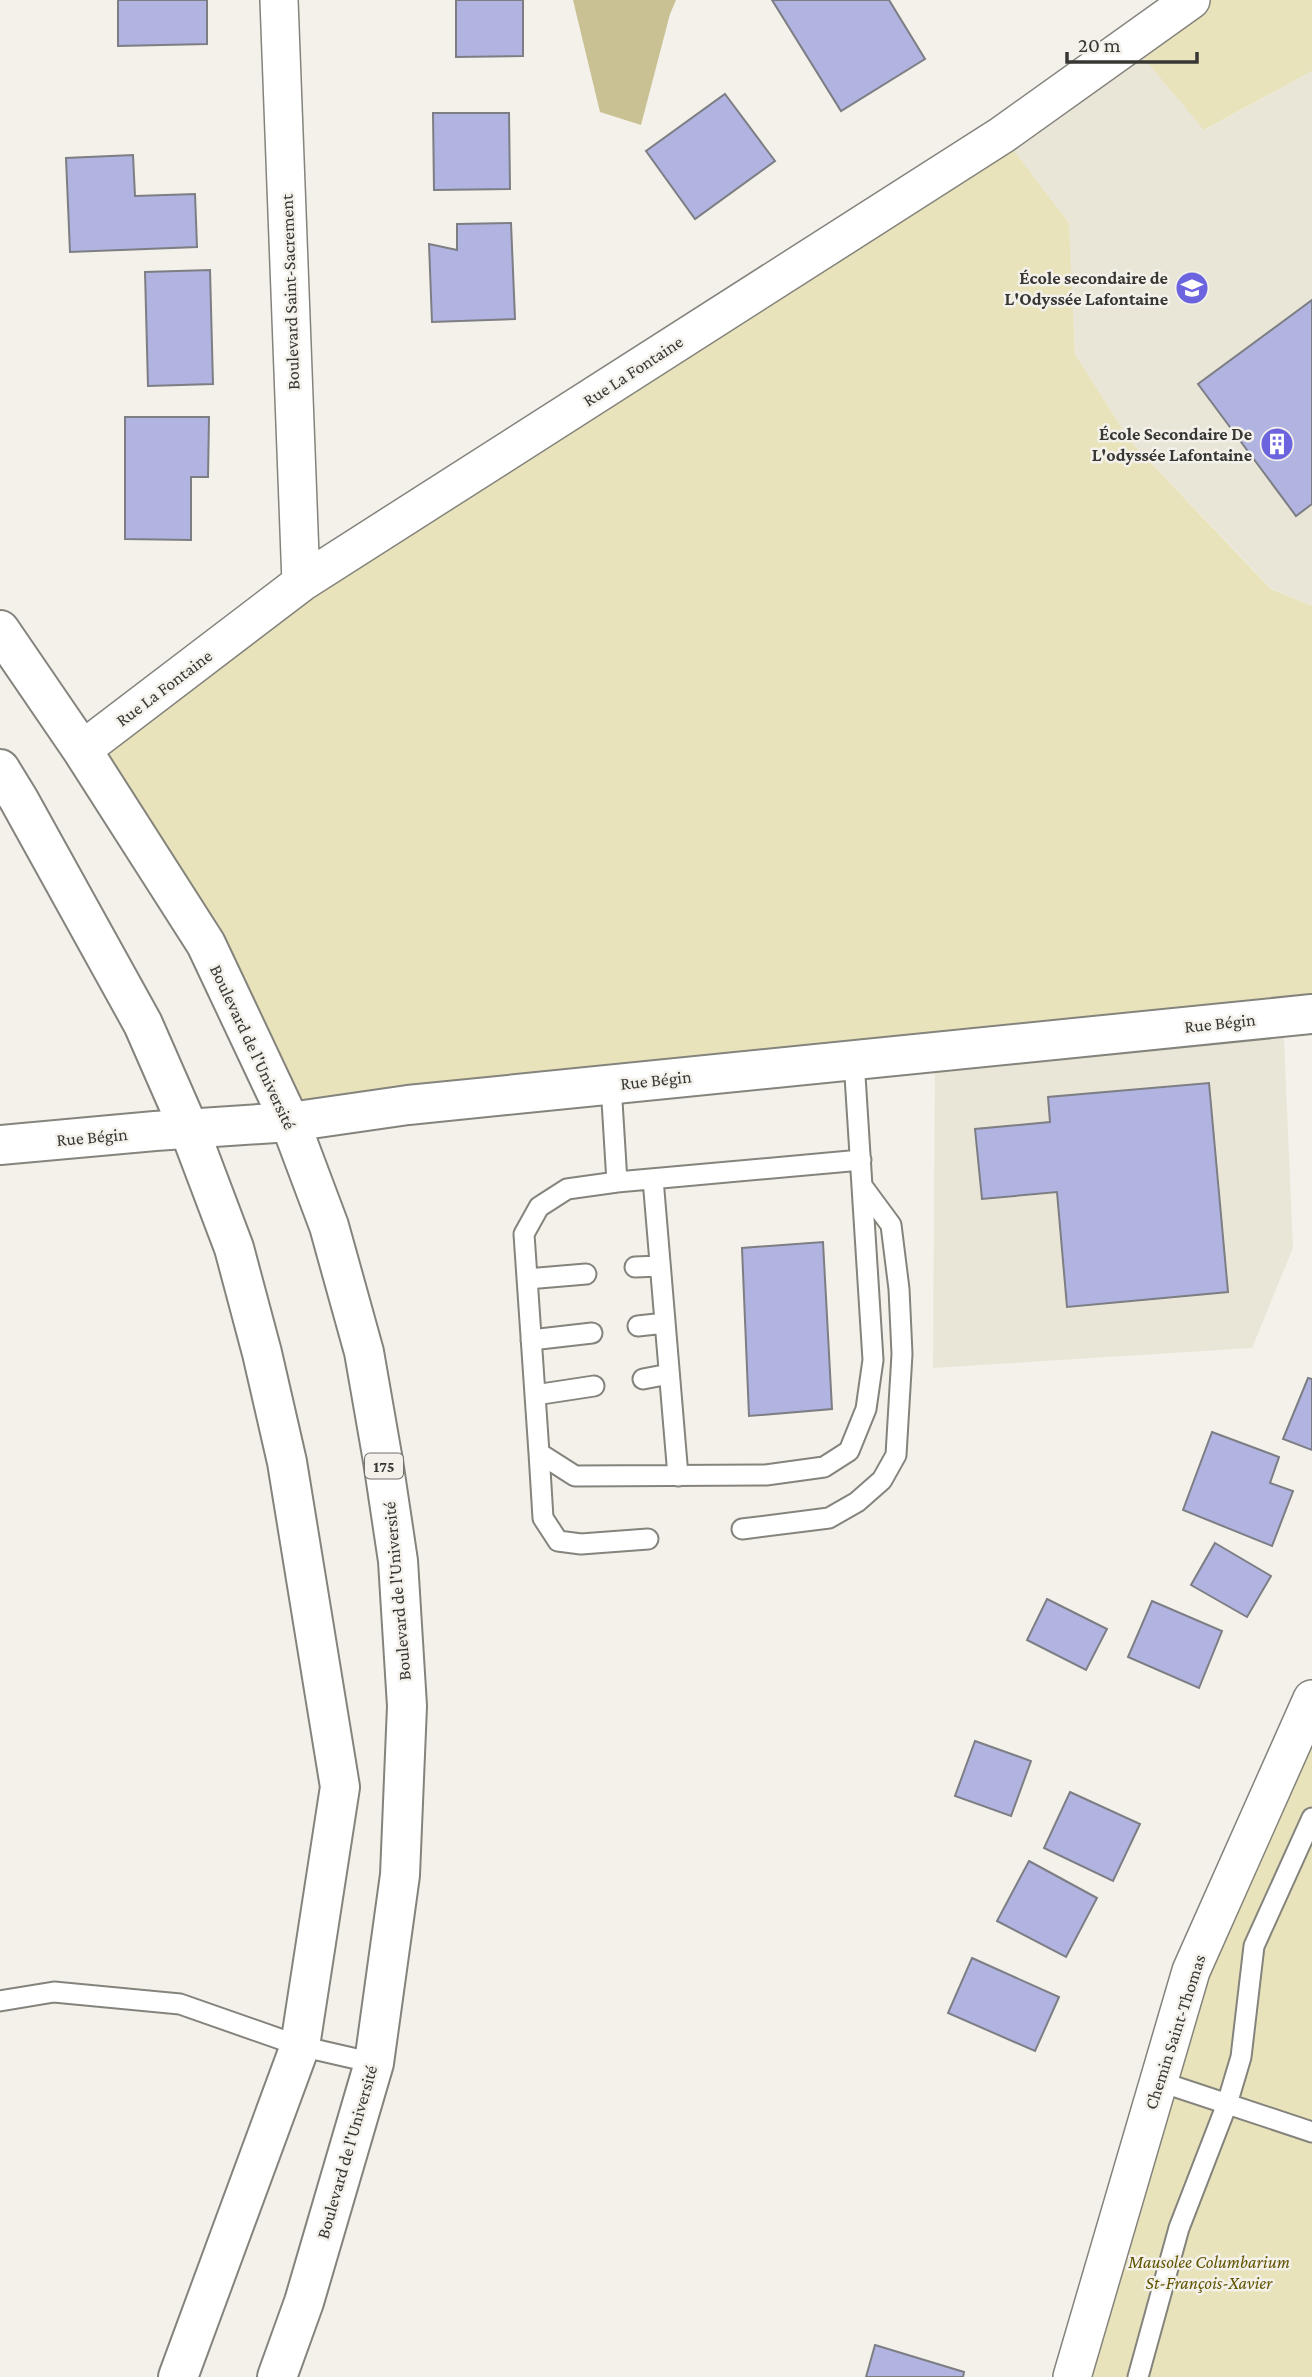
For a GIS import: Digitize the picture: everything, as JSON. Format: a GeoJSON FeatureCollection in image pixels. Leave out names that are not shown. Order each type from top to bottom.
{"type":"FeatureCollection","features":[{"type":"Feature","properties":{"kind":"main road","name":"Boulevard de l'Université"},"geometry":{"type":"LineString","coordinates":[[0,631],[82,750],[205,944],[290,1122],[329,1226],[363,1352],[398,1561],[407,1706],[400,1875],[374,2063],[304,2302],[277,2377]]}},
{"type":"Feature","properties":{"kind":"main road"},"geometry":{"type":"LineString","coordinates":[[6,794],[143,1024],[189,1129],[234,1248],[287,1462],[340,1787],[300,2046],[178,2377]]}},
{"type":"Feature","properties":{"kind":"main road","name":"Rue Bégin"},"geometry":{"type":"LineString","coordinates":[[0,1146],[290,1122],[408,1105],[1312,1014]]}},
{"type":"Feature","properties":{"kind":"street","name":"Boulevard Saint-Sacrement"},"geometry":{"type":"LineString","coordinates":[[279,0],[301,583]]}},
{"type":"Feature","properties":{"kind":"street","name":"Rue La Fontaine"},"geometry":{"type":"LineString","coordinates":[[82,750],[301,583],[1002,135],[1191,0]]}},
{"type":"Feature","properties":{"kind":"street","name":"Chemin Saint-Thomas"},"geometry":{"type":"LineString","coordinates":[[1072,2377],[1191,1971],[1312,1699]]}},
{"type":"Feature","properties":{"kind":"lane"},"geometry":{"type":"LineString","coordinates":[[539,1453],[575,1476],[678,1476],[766,1475],[824,1467],[849,1451],[866,1409],[873,1360],[854,1060]]}},
{"type":"Feature","properties":{"kind":"lane"},"geometry":{"type":"LineString","coordinates":[[611,1085],[617,1182]]}},
{"type":"Feature","properties":{"kind":"lane"},"geometry":{"type":"LineString","coordinates":[[648,1539],[581,1544],[558,1541],[543,1518],[524,1234],[540,1207],[567,1189],[861,1160]]}},
{"type":"Feature","properties":{"kind":"lane"},"geometry":{"type":"LineString","coordinates":[[653,1179],[678,1476]]}},
{"type":"Feature","properties":{"kind":"lane"},"geometry":{"type":"LineString","coordinates":[[742,1529],[829,1518],[858,1502],[882,1480],[896,1455],[902,1354],[896,1264],[891,1225],[863,1187]]}},
{"type":"Feature","properties":{"kind":"lane"},"geometry":{"type":"LineString","coordinates":[[635,1268],[660,1266]]}},
{"type":"Feature","properties":{"kind":"lane"},"geometry":{"type":"LineString","coordinates":[[527,1279],[586,1274]]}},
{"type":"Feature","properties":{"kind":"lane"},"geometry":{"type":"LineString","coordinates":[[638,1326],[665,1323]]}},
{"type":"Feature","properties":{"kind":"lane"},"geometry":{"type":"LineString","coordinates":[[531,1339],[592,1333]]}},
{"type":"Feature","properties":{"kind":"lane"},"geometry":{"type":"LineString","coordinates":[[643,1379],[669,1374]]}},
{"type":"Feature","properties":{"kind":"lane"},"geometry":{"type":"LineString","coordinates":[[535,1395],[594,1386]]}},
{"type":"Feature","properties":{"kind":"lane"},"geometry":{"type":"LineString","coordinates":[[1138,2377],[1179,2228],[1227,2104],[1241,2057],[1254,1946],[1312,1818]]}},
{"type":"Feature","properties":{"kind":"lane"},"geometry":{"type":"LineString","coordinates":[[0,2001],[54,1992],[180,2004],[300,2046],[374,2063]]}},
{"type":"Feature","properties":{"kind":"lane"},"geometry":{"type":"LineString","coordinates":[[1158,2081],[1312,2132]]}},
{"type":"Feature","properties":{"kind":"shaded area"},"geometry":{"type":"Polygon","coordinates":[[[573,0],[676,0],[641,125],[600,112],[573,0]]]}},
{"type":"Feature","properties":{"kind":"shaded area","name":"École secondaire de L'Odyssée Lafontaine"},"geometry":{"type":"Polygon","coordinates":[[[1131,43],[1205,130],[1312,71],[1312,606],[1272,589],[1130,441],[1075,354],[1069,223],[1002,135],[1131,43]]]}},
{"type":"Feature","properties":{"kind":"shaded area"},"geometry":{"type":"Polygon","coordinates":[[[1283,1017],[1293,1248],[1252,1348],[933,1368],[935,1052],[1283,1017]]]}},
{"type":"Feature","properties":{"kind":"green space"},"geometry":{"type":"Polygon","coordinates":[[[1191,0],[1312,0],[1312,71],[1204,130],[1131,43],[1191,0]]]}},
{"type":"Feature","properties":{"kind":"green space"},"geometry":{"type":"Polygon","coordinates":[[[1002,135],[1069,223],[1075,354],[1130,441],[1271,589],[1312,606],[1312,1014],[290,1122],[82,750],[1002,135]]]}},
{"type":"Feature","properties":{"kind":"green space","name":"Mausolee Columbarium St-François-Xavier"},"geometry":{"type":"Polygon","coordinates":[[[1312,1699],[1312,2377],[1072,2377],[1158,2081],[1312,1699]]]}},
{"type":"Feature","properties":{"kind":"building"},"geometry":{"type":"Polygon","coordinates":[[[118,0],[207,0],[207,44],[118,46],[118,0]]]}},
{"type":"Feature","properties":{"kind":"building"},"geometry":{"type":"Polygon","coordinates":[[[456,0],[523,0],[523,56],[456,57],[456,0]]]}},
{"type":"Feature","properties":{"kind":"building"},"geometry":{"type":"Polygon","coordinates":[[[772,0],[889,0],[925,59],[841,111],[772,0]]]}},
{"type":"Feature","properties":{"kind":"building"},"geometry":{"type":"Polygon","coordinates":[[[725,94],[775,161],[695,219],[646,151],[725,94]]]}},
{"type":"Feature","properties":{"kind":"building"},"geometry":{"type":"Polygon","coordinates":[[[433,113],[509,113],[510,189],[434,190],[433,113]]]}},
{"type":"Feature","properties":{"kind":"building"},"geometry":{"type":"Polygon","coordinates":[[[133,155],[135,196],[195,194],[197,247],[70,252],[66,158],[133,155]]]}},
{"type":"Feature","properties":{"kind":"building"},"geometry":{"type":"Polygon","coordinates":[[[511,223],[515,319],[432,322],[429,244],[457,250],[457,224],[511,223]]]}},
{"type":"Feature","properties":{"kind":"building"},"geometry":{"type":"Polygon","coordinates":[[[210,270],[213,384],[148,386],[145,272],[210,270]]]}},
{"type":"Feature","properties":{"kind":"building","name":"École Secondaire De L'odyssée Lafontaine"},"geometry":{"type":"Polygon","coordinates":[[[1312,300],[1312,504],[1296,516],[1198,384],[1312,300]]]}},
{"type":"Feature","properties":{"kind":"building"},"geometry":{"type":"Polygon","coordinates":[[[125,417],[209,417],[208,477],[191,477],[191,540],[125,539],[125,417]]]}},
{"type":"Feature","properties":{"kind":"building"},"geometry":{"type":"Polygon","coordinates":[[[1209,1083],[1228,1292],[1067,1307],[1057,1192],[982,1199],[975,1129],[1050,1122],[1048,1097],[1209,1083]]]}},
{"type":"Feature","properties":{"kind":"building"},"geometry":{"type":"Polygon","coordinates":[[[823,1242],[832,1409],[749,1416],[742,1248],[823,1242]]]}},
{"type":"Feature","properties":{"kind":"building"},"geometry":{"type":"Polygon","coordinates":[[[1308,1378],[1312,1379],[1312,1450],[1283,1439],[1308,1378]]]}},
{"type":"Feature","properties":{"kind":"building"},"geometry":{"type":"Polygon","coordinates":[[[1212,1432],[1279,1457],[1270,1483],[1293,1491],[1272,1546],[1183,1510],[1212,1432]]]}},
{"type":"Feature","properties":{"kind":"building"},"geometry":{"type":"Polygon","coordinates":[[[1215,1543],[1271,1576],[1247,1617],[1191,1585],[1215,1543]]]}},
{"type":"Feature","properties":{"kind":"building"},"geometry":{"type":"Polygon","coordinates":[[[1047,1599],[1107,1629],[1086,1670],[1027,1640],[1047,1599]]]}},
{"type":"Feature","properties":{"kind":"building"},"geometry":{"type":"Polygon","coordinates":[[[1152,1601],[1222,1631],[1199,1688],[1128,1657],[1152,1601]]]}},
{"type":"Feature","properties":{"kind":"building"},"geometry":{"type":"Polygon","coordinates":[[[975,1741],[1031,1761],[1011,1816],[955,1796],[975,1741]]]}},
{"type":"Feature","properties":{"kind":"building"},"geometry":{"type":"Polygon","coordinates":[[[1070,1792],[1140,1824],[1113,1881],[1044,1848],[1070,1792]]]}},
{"type":"Feature","properties":{"kind":"building"},"geometry":{"type":"Polygon","coordinates":[[[1029,1861],[1097,1898],[1066,1957],[997,1921],[1029,1861]]]}},
{"type":"Feature","properties":{"kind":"building"},"geometry":{"type":"Polygon","coordinates":[[[972,1958],[1059,1997],[1035,2051],[948,2013],[972,1958]]]}},
{"type":"Feature","properties":{"kind":"building"},"geometry":{"type":"Polygon","coordinates":[[[875,2345],[964,2372],[963,2377],[866,2377],[875,2345]]]}},
{"type":"Feature","properties":{"kind":"place","name":"École secondaire de L'Odyssée Lafontaine"},"geometry":{"type":"Point","coordinates":[1192,288]}},
{"type":"Feature","properties":{"kind":"place","name":"École Secondaire De L'odyssée Lafontaine"},"geometry":{"type":"Point","coordinates":[1277,444]}}]}
